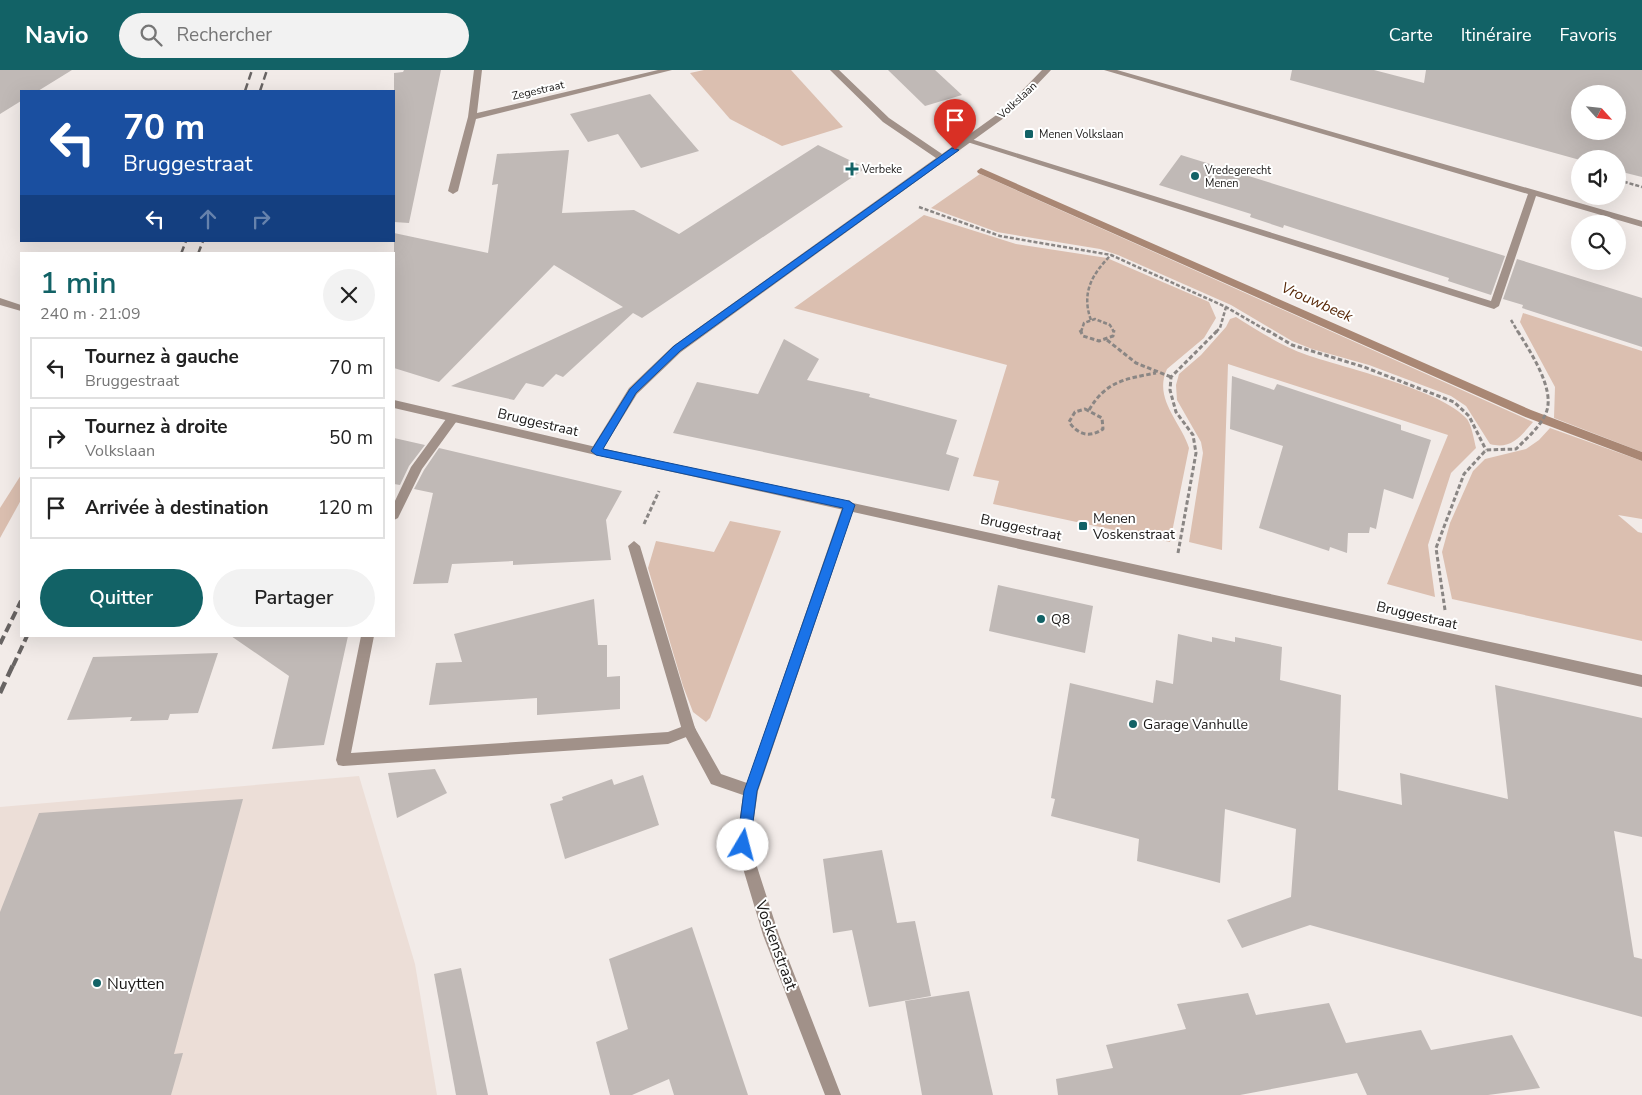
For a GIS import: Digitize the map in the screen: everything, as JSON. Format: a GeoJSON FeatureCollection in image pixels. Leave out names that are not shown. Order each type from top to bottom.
{"type":"FeatureCollection","features":[{"type":"Feature","properties":{"kind":"street"},"geometry":{"type":"LineString","coordinates":[[453,191],[472,117],[478,70]]}},
{"type":"Feature","properties":{"kind":"street","name":"Zegestraat"},"geometry":{"type":"LineString","coordinates":[[472,117],[668,70]]}},
{"type":"Feature","properties":{"kind":"street"},"geometry":{"type":"LineString","coordinates":[[834,70],[886,120],[943,159]]}},
{"type":"Feature","properties":{"kind":"street","name":"Volkslaan"},"geometry":{"type":"LineString","coordinates":[[596,451],[633,391],[677,348],[943,159],[1004,113],[1048,70]]}},
{"type":"Feature","properties":{"kind":"street"},"geometry":{"type":"LineString","coordinates":[[1108,70],[1532,194],[1642,224]]}},
{"type":"Feature","properties":{"kind":"street"},"geometry":{"type":"LineString","coordinates":[[968,140],[1494,306],[1532,194]]}},
{"type":"Feature","properties":{"kind":"street"},"geometry":{"type":"LineString","coordinates":[[0,301],[20,308]]}},
{"type":"Feature","properties":{"kind":"street","name":"Bruggestraat"},"geometry":{"type":"LineString","coordinates":[[395,404],[596,451],[1174,576],[1642,681]]}},
{"type":"Feature","properties":{"kind":"street"},"geometry":{"type":"LineString","coordinates":[[395,513],[417,467],[453,418]]}},
{"type":"Feature","properties":{"kind":"street","name":"Voskenstraat"},"geometry":{"type":"LineString","coordinates":[[833,1095],[771,935],[743,845],[751,791],[849,505]]}},
{"type":"Feature","properties":{"kind":"street"},"geometry":{"type":"LineString","coordinates":[[634,546],[689,730],[716,779],[751,791]]}},
{"type":"Feature","properties":{"kind":"street"},"geometry":{"type":"LineString","coordinates":[[368,637],[343,760],[668,738],[689,730]]}},
{"type":"Feature","properties":{"kind":"path"},"geometry":{"type":"LineString","coordinates":[[1626,182],[1642,187]]}},
{"type":"Feature","properties":{"kind":"path"},"geometry":{"type":"LineString","coordinates":[[893,195],[945,218],[1000,236],[1111,255],[1226,307],[1292,345],[1364,367],[1454,402],[1469,416],[1486,450]]}},
{"type":"Feature","properties":{"kind":"path"},"geometry":{"type":"LineString","coordinates":[[1091,320],[1085,296],[1086,288],[1098,267],[1111,255]]}},
{"type":"Feature","properties":{"kind":"path"},"geometry":{"type":"LineString","coordinates":[[1448,638],[1436,548],[1464,474],[1486,450],[1516,449],[1538,426],[1548,408],[1545,383],[1538,369],[1510,318],[1494,306]]}},
{"type":"Feature","properties":{"kind":"path"},"geometry":{"type":"LineString","coordinates":[[1174,576],[1196,453],[1193,435],[1176,412],[1170,390],[1171,377],[1220,328],[1226,307]]}},
{"type":"Feature","properties":{"kind":"path"},"geometry":{"type":"LineString","coordinates":[[1091,320],[1104,321],[1110,325],[1114,331],[1113,336],[1107,340],[1090,340],[1084,336],[1080,330],[1082,325],[1091,320]]}},
{"type":"Feature","properties":{"kind":"path"},"geometry":{"type":"LineString","coordinates":[[1107,340],[1130,360],[1156,373],[1171,377]]}},
{"type":"Feature","properties":{"kind":"path"},"geometry":{"type":"LineString","coordinates":[[1089,410],[1098,396],[1111,384],[1156,373]]}},
{"type":"Feature","properties":{"kind":"path"},"geometry":{"type":"LineString","coordinates":[[1089,410],[1101,416],[1105,422],[1104,429],[1098,434],[1080,433],[1069,422],[1071,415],[1076,411],[1089,410]]}},
{"type":"Feature","properties":{"kind":"path"},"geometry":{"type":"LineString","coordinates":[[634,546],[671,466]]}},
{"type":"Feature","properties":{"kind":"shaded area"},"geometry":{"type":"Polygon","coordinates":[[[704,70],[791,70],[843,127],[782,146],[730,119],[690,73],[704,70]]]}},
{"type":"Feature","properties":{"kind":"shaded area"},"geometry":{"type":"Polygon","coordinates":[[[980,174],[1533,422],[1520,437],[1510,443],[1504,445],[1490,444],[1466,406],[1451,396],[1369,365],[1312,349],[1292,341],[1231,305],[1118,255],[1100,249],[997,232],[931,208],[980,174]]]}},
{"type":"Feature","properties":{"kind":"shaded area"},"geometry":{"type":"Polygon","coordinates":[[[924,215],[1016,244],[1107,258],[1209,302],[1216,318],[1204,338],[1167,369],[1164,380],[1163,390],[1166,400],[1189,448],[1170,542],[993,504],[999,481],[973,476],[1007,365],[794,308],[924,215]]]}},
{"type":"Feature","properties":{"kind":"shaded area"},"geometry":{"type":"Polygon","coordinates":[[[1523,313],[1642,351],[1642,452],[1554,418],[1555,387],[1520,322],[1523,313]]]}},
{"type":"Feature","properties":{"kind":"shaded area"},"geometry":{"type":"Polygon","coordinates":[[[1236,317],[1270,338],[1307,355],[1415,389],[1455,408],[1467,419],[1472,429],[1476,448],[1451,473],[1428,545],[1435,597],[1387,584],[1448,435],[1228,364],[1222,550],[1189,542],[1203,453],[1201,442],[1177,400],[1176,385],[1179,374],[1201,355],[1226,327],[1230,319],[1236,317]]]}},
{"type":"Feature","properties":{"kind":"shaded area"},"geometry":{"type":"Polygon","coordinates":[[[1550,428],[1642,461],[1642,519],[1618,515],[1638,532],[1642,533],[1642,641],[1452,599],[1442,552],[1450,523],[1473,471],[1485,459],[1526,449],[1539,440],[1550,428]]]}},
{"type":"Feature","properties":{"kind":"shaded area"},"geometry":{"type":"Polygon","coordinates":[[[20,477],[20,502],[0,538],[0,508],[20,477]]]}},
{"type":"Feature","properties":{"kind":"shaded area"},"geometry":{"type":"Polygon","coordinates":[[[730,521],[781,531],[710,718],[706,722],[693,712],[683,686],[648,568],[656,541],[714,552],[730,521]]]}},
{"type":"Feature","properties":{"kind":"shaded area"},"geometry":{"type":"Polygon","coordinates":[[[359,776],[415,964],[437,1095],[0,1095],[0,807],[359,776]]]}},
{"type":"Feature","properties":{"kind":"building"},"geometry":{"type":"Polygon","coordinates":[[[0,70],[72,70],[40,90],[20,90],[20,102],[0,114],[0,70]]]}},
{"type":"Feature","properties":{"kind":"building"},"geometry":{"type":"Polygon","coordinates":[[[404,70],[441,70],[409,223],[395,222],[394,73],[403,72],[404,70]]]}},
{"type":"Feature","properties":{"kind":"building"},"geometry":{"type":"Polygon","coordinates":[[[888,70],[935,70],[962,95],[925,106],[888,70]]]}},
{"type":"Feature","properties":{"kind":"building"},"geometry":{"type":"Polygon","coordinates":[[[1292,70],[1374,70],[1424,83],[1426,70],[1642,70],[1642,177],[1626,173],[1626,150],[1571,150],[1571,158],[1290,80],[1292,70]]]}},
{"type":"Feature","properties":{"kind":"building"},"geometry":{"type":"Polygon","coordinates":[[[650,94],[699,151],[641,168],[618,134],[588,142],[570,114],[650,94]]]}},
{"type":"Feature","properties":{"kind":"building"},"geometry":{"type":"Polygon","coordinates":[[[818,145],[866,168],[642,318],[633,313],[563,377],[556,374],[543,387],[526,383],[514,400],[451,386],[623,307],[554,265],[439,382],[395,368],[395,233],[488,253],[498,184],[492,185],[497,154],[569,150],[562,213],[634,210],[679,234],[818,145]]]}},
{"type":"Feature","properties":{"kind":"building"},"geometry":{"type":"Polygon","coordinates":[[[1181,155],[1505,256],[1491,295],[1448,281],[1449,278],[1284,225],[1283,228],[1250,217],[1251,214],[1159,185],[1181,155]]]}},
{"type":"Feature","properties":{"kind":"building"},"geometry":{"type":"Polygon","coordinates":[[[1517,259],[1642,298],[1642,347],[1522,308],[1523,305],[1503,299],[1517,259]]]}},
{"type":"Feature","properties":{"kind":"building"},"geometry":{"type":"Polygon","coordinates":[[[784,339],[819,359],[807,380],[870,394],[869,397],[957,420],[946,454],[959,458],[949,491],[673,433],[697,382],[758,394],[784,339]]]}},
{"type":"Feature","properties":{"kind":"building"},"geometry":{"type":"Polygon","coordinates":[[[1232,376],[1274,390],[1277,384],[1401,425],[1401,430],[1431,440],[1413,499],[1384,489],[1376,529],[1370,527],[1369,533],[1348,533],[1347,553],[1330,547],[1329,551],[1259,528],[1283,446],[1230,429],[1232,376]]]}},
{"type":"Feature","properties":{"kind":"building"},"geometry":{"type":"Polygon","coordinates":[[[395,438],[425,445],[409,466],[400,485],[395,484],[395,438]]]}},
{"type":"Feature","properties":{"kind":"building"},"geometry":{"type":"Polygon","coordinates":[[[439,448],[622,491],[606,520],[611,560],[513,565],[513,561],[452,564],[448,583],[413,584],[433,493],[414,489],[439,448]]]}},
{"type":"Feature","properties":{"kind":"building","name":"Q8"},"geometry":{"type":"Polygon","coordinates":[[[998,585],[1093,606],[1085,653],[989,631],[998,585]]]}},
{"type":"Feature","properties":{"kind":"building"},"geometry":{"type":"Polygon","coordinates":[[[594,599],[598,645],[607,645],[607,677],[620,676],[620,709],[537,715],[537,698],[429,705],[436,663],[462,662],[454,634],[594,599]]]}},
{"type":"Feature","properties":{"kind":"building"},"geometry":{"type":"Polygon","coordinates":[[[1178,634],[1212,642],[1212,637],[1235,642],[1235,637],[1282,647],[1280,680],[1341,695],[1338,790],[1402,805],[1400,773],[1508,799],[1495,685],[1642,718],[1642,837],[1614,831],[1634,957],[1642,959],[1642,1017],[1310,925],[1242,948],[1227,920],[1291,897],[1296,829],[1225,809],[1220,883],[1137,861],[1139,839],[1051,816],[1055,799],[1051,798],[1070,683],[1153,703],[1156,680],[1173,684],[1178,634]]]}},
{"type":"Feature","properties":{"kind":"building"},"geometry":{"type":"Polygon","coordinates":[[[232,637],[348,637],[324,745],[272,749],[289,676],[232,637]]]}},
{"type":"Feature","properties":{"kind":"building"},"geometry":{"type":"Polygon","coordinates":[[[218,653],[198,713],[170,714],[168,720],[130,721],[132,717],[67,720],[93,657],[218,653]]]}},
{"type":"Feature","properties":{"kind":"building"},"geometry":{"type":"Polygon","coordinates":[[[435,769],[447,793],[397,818],[388,773],[435,769]]]}},
{"type":"Feature","properties":{"kind":"building"},"geometry":{"type":"Polygon","coordinates":[[[643,775],[659,825],[565,859],[550,804],[563,800],[562,797],[612,779],[614,785],[643,775]]]}},
{"type":"Feature","properties":{"kind":"building","name":"Nuytten"},"geometry":{"type":"Polygon","coordinates":[[[243,799],[174,1054],[183,1053],[171,1095],[0,1095],[0,912],[39,813],[243,799]]]}},
{"type":"Feature","properties":{"kind":"building"},"geometry":{"type":"Polygon","coordinates":[[[882,850],[897,923],[915,921],[931,996],[869,1007],[852,930],[833,933],[823,859],[882,850]]]}},
{"type":"Feature","properties":{"kind":"building"},"geometry":{"type":"Polygon","coordinates":[[[692,927],[748,1095],[674,1095],[669,1079],[632,1095],[610,1095],[596,1042],[628,1029],[609,959],[692,927]]]}},
{"type":"Feature","properties":{"kind":"building"},"geometry":{"type":"Polygon","coordinates":[[[461,968],[488,1095],[456,1095],[434,974],[461,968]]]}},
{"type":"Feature","properties":{"kind":"building"},"geometry":{"type":"Polygon","coordinates":[[[969,991],[993,1095],[922,1095],[905,1001],[969,991]]]}},
{"type":"Feature","properties":{"kind":"building"},"geometry":{"type":"Polygon","coordinates":[[[1248,993],[1256,1015],[1329,1003],[1346,1043],[1421,1030],[1431,1050],[1512,1035],[1540,1088],[1488,1095],[1367,1095],[1357,1073],[1240,1095],[1058,1095],[1056,1079],[1113,1068],[1106,1045],[1186,1029],[1177,1004],[1248,993]]]}},
{"type":"Feature","properties":{"kind":"waterway","name":"Vrouwbeek"},"geometry":{"type":"LineString","coordinates":[[981,171],[1527,413],[1642,457]]}},
{"type":"Feature","properties":{"kind":"railway"},"geometry":{"type":"LineString","coordinates":[[245,90],[252,70]]}},
{"type":"Feature","properties":{"kind":"railway"},"geometry":{"type":"LineString","coordinates":[[260,90],[267,70]]}},
{"type":"Feature","properties":{"kind":"railway"},"geometry":{"type":"LineString","coordinates":[[182,252],[186,242]]}},
{"type":"Feature","properties":{"kind":"railway"},"geometry":{"type":"LineString","coordinates":[[199,252],[203,242]]}},
{"type":"Feature","properties":{"kind":"railway"},"geometry":{"type":"LineString","coordinates":[[0,644],[20,603]]}},
{"type":"Feature","properties":{"kind":"railway"},"geometry":{"type":"LineString","coordinates":[[13,666],[27,637]]}},
{"type":"Feature","properties":{"kind":"railway"},"geometry":{"type":"LineString","coordinates":[[0,693],[13,665]]}},
{"type":"Feature","properties":{"kind":"place","name":"Menen Volkslaan"},"geometry":{"type":"Point","coordinates":[1029,134]}},
{"type":"Feature","properties":{"kind":"place","name":"Verbeke"},"geometry":{"type":"Point","coordinates":[852,169]}},
{"type":"Feature","properties":{"kind":"place","name":"Vredegerecht Menen"},"geometry":{"type":"Point","coordinates":[1195,176]}},
{"type":"Feature","properties":{"kind":"place","name":"Menen Voskenstraat"},"geometry":{"type":"Point","coordinates":[1083,526]}},
{"type":"Feature","properties":{"kind":"place","name":"Q8"},"geometry":{"type":"Point","coordinates":[1041,619]}},
{"type":"Feature","properties":{"kind":"place","name":"Garage Vanhulle"},"geometry":{"type":"Point","coordinates":[1133,724]}},
{"type":"Feature","properties":{"kind":"place","name":"Nuytten"},"geometry":{"type":"Point","coordinates":[97,983]}},
{"type":"Feature","properties":{"kind":"route"},"geometry":{"type":"LineString","coordinates":[[743,845],[751,791],[849,505],[596,451],[633,391],[677,348],[955,150]]}}]}
